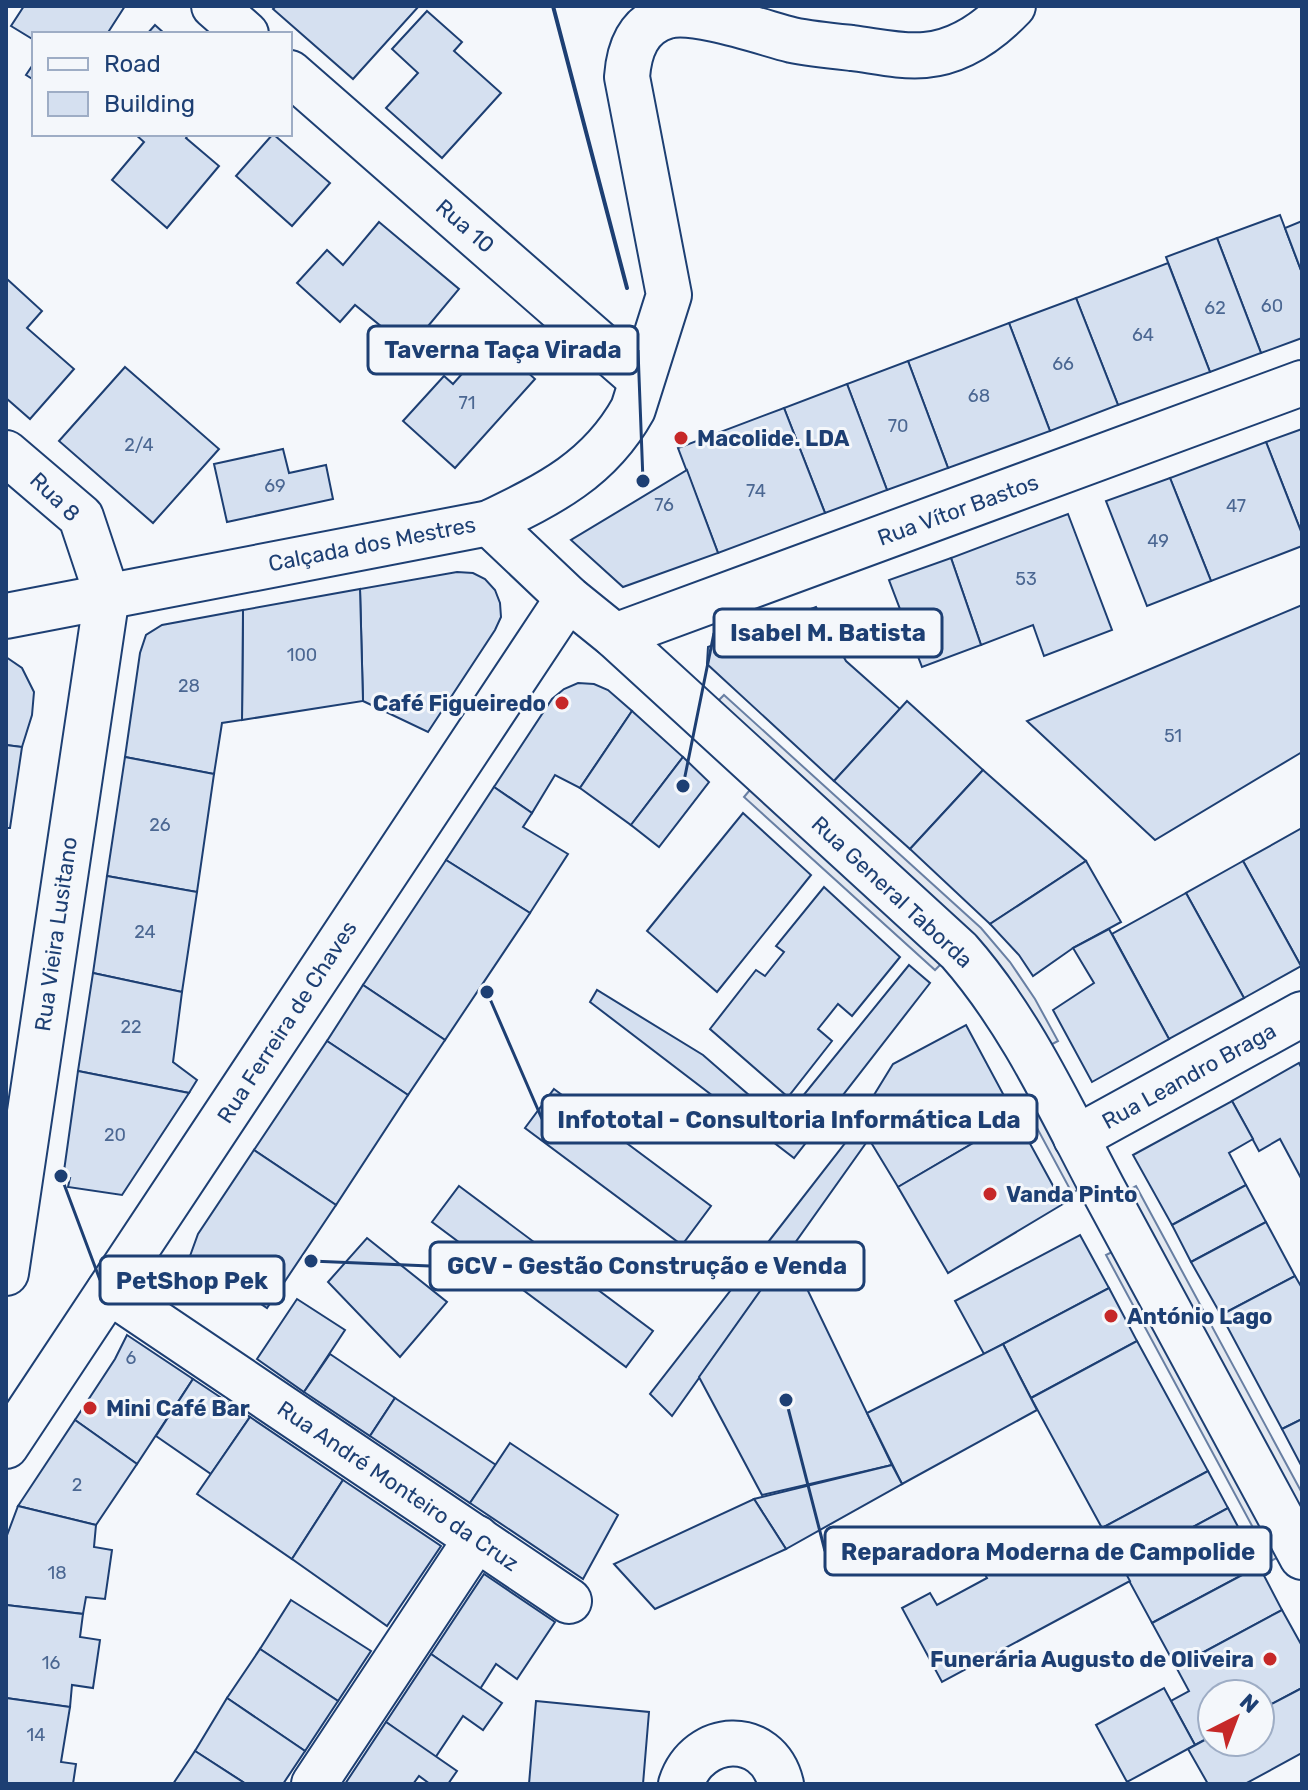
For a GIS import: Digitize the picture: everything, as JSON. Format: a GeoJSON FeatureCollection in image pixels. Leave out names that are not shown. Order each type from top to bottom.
{"type":"FeatureCollection","features":[{"type":"Feature","properties":{"kind":"street"},"geometry":{"type":"LineString","coordinates":[[214,6],[244,32]]}},
{"type":"Feature","properties":{"kind":"street","name":"Calçada dos Mestres"},"geometry":{"type":"LineString","coordinates":[[6,616],[489,523],[551,493],[588,466],[625,424],[633,409],[669,295],[627,77],[630,50],[644,29],[668,16],[694,15],[797,41],[901,55],[927,55],[953,49],[976,38],[1013,6]]}},
{"type":"Feature","properties":{"kind":"street","name":"Rua 10"},"geometry":{"type":"LineString","coordinates":[[292,75],[641,380]]}},
{"type":"Feature","properties":{"kind":"street","name":"Rua Vítor Bastos"},"geometry":{"type":"LineString","coordinates":[[615,636],[1302,383]]}},
{"type":"Feature","properties":{"kind":"street","name":"Rua 8"},"geometry":{"type":"LineString","coordinates":[[6,453],[81,517],[107,595]]}},
{"type":"Feature","properties":{"kind":"street","name":"Rua General Taborda"},"geometry":{"type":"LineString","coordinates":[[489,523],[959,951],[985,981],[1076,1138],[1302,1557]]}},
{"type":"Feature","properties":{"kind":"street","name":"Rua Vieira Lusitano"},"geometry":{"type":"LineString","coordinates":[[6,1273],[107,595]]}},
{"type":"Feature","properties":{"kind":"street","name":"Rua Ferreira de Chaves"},"geometry":{"type":"LineString","coordinates":[[6,1446],[568,598]]}},
{"type":"Feature","properties":{"kind":"street","name":"Rua Leandro Braga"},"geometry":{"type":"LineString","coordinates":[[1076,1138],[1302,1014]]}},
{"type":"Feature","properties":{"kind":"street","name":"Rua André Monteiro da Cruz"},"geometry":{"type":"LineString","coordinates":[[109,1291],[569,1601]]}},
{"type":"Feature","properties":{"kind":"street"},"geometry":{"type":"LineString","coordinates":[[314,1784],[477,1538]]}},
{"type":"Feature","properties":{"kind":"street"},"geometry":{"type":"LineString","coordinates":[[681,1784],[685,1770],[709,1748],[725,1743],[741,1743],[769,1760],[781,1784]]}},
{"type":"Feature","properties":{"kind":"shaded area"},"geometry":{"type":"Polygon","coordinates":[[[724,695],[981,928],[1010,962],[1058,1041],[1043,1049],[712,707],[724,695]]]}},
{"type":"Feature","properties":{"kind":"shaded area"},"geometry":{"type":"Polygon","coordinates":[[[755,784],[947,958],[935,970],[744,797],[755,784]]]}},
{"type":"Feature","properties":{"kind":"shaded area"},"geometry":{"type":"Polygon","coordinates":[[[1043,1108],[1085,1186],[1072,1193],[1030,1115],[1043,1108]]]}},
{"type":"Feature","properties":{"kind":"shaded area"},"geometry":{"type":"Polygon","coordinates":[[[1136,1186],[1302,1493],[1302,1525],[1123,1193],[1136,1186]]]}},
{"type":"Feature","properties":{"kind":"shaded area"},"geometry":{"type":"Polygon","coordinates":[[[1118,1249],[1284,1554],[1271,1561],[1106,1255],[1118,1249]]]}},
{"type":"Feature","properties":{"kind":"building"},"geometry":{"type":"Polygon","coordinates":[[[24,6],[125,6],[108,32],[32,32],[32,39],[11,26],[24,6]]]}},
{"type":"Feature","properties":{"kind":"building"},"geometry":{"type":"Polygon","coordinates":[[[276,6],[419,6],[353,79],[273,9],[276,6]]]}},
{"type":"Feature","properties":{"kind":"building"},"geometry":{"type":"Polygon","coordinates":[[[427,11],[462,42],[454,51],[501,93],[442,158],[386,108],[418,73],[392,49],[427,11]]]}},
{"type":"Feature","properties":{"kind":"building"},"geometry":{"type":"Polygon","coordinates":[[[155,25],[163,32],[149,32],[155,25]]]}},
{"type":"Feature","properties":{"kind":"building"},"geometry":{"type":"Polygon","coordinates":[[[137,136],[188,136],[186,138],[219,166],[167,228],[112,180],[144,142],[137,136]]]}},
{"type":"Feature","properties":{"kind":"building"},"geometry":{"type":"Polygon","coordinates":[[[271,136],[275,136],[330,183],[292,226],[236,176],[271,136]]]}},
{"type":"Feature","properties":{"kind":"building"},"geometry":{"type":"Polygon","coordinates":[[[1280,215],[1302,273],[1302,338],[1261,353],[1217,238],[1280,215]]]}},
{"type":"Feature","properties":{"kind":"building"},"geometry":{"type":"Polygon","coordinates":[[[1302,221],[1302,273],[1285,228],[1302,221]]]}},
{"type":"Feature","properties":{"kind":"building"},"geometry":{"type":"Polygon","coordinates":[[[379,222],[459,289],[409,349],[355,305],[340,322],[297,283],[327,250],[343,265],[379,222]]]}},
{"type":"Feature","properties":{"kind":"building"},"geometry":{"type":"Polygon","coordinates":[[[1217,238],[1261,353],[1210,372],[1166,257],[1217,238]]]}},
{"type":"Feature","properties":{"kind":"building"},"geometry":{"type":"Polygon","coordinates":[[[1168,263],[1210,372],[1118,405],[1076,298],[1168,263]]]}},
{"type":"Feature","properties":{"kind":"building"},"geometry":{"type":"Polygon","coordinates":[[[7,279],[42,311],[27,328],[74,369],[30,419],[6,398],[7,279]]]}},
{"type":"Feature","properties":{"kind":"building"},"geometry":{"type":"Polygon","coordinates":[[[1076,298],[1118,405],[1050,431],[1009,323],[1076,298]]]}},
{"type":"Feature","properties":{"kind":"building"},"geometry":{"type":"Polygon","coordinates":[[[1009,323],[1050,431],[948,468],[908,361],[1009,323]]]}},
{"type":"Feature","properties":{"kind":"building"},"geometry":{"type":"Polygon","coordinates":[[[492,340],[535,379],[455,468],[403,421],[444,376],[453,384],[492,340]]]}},
{"type":"Feature","properties":{"kind":"building"},"geometry":{"type":"Polygon","coordinates":[[[908,361],[948,468],[887,490],[847,384],[908,361]]]}},
{"type":"Feature","properties":{"kind":"building"},"geometry":{"type":"Polygon","coordinates":[[[125,367],[219,449],[153,523],[59,441],[125,367]]]}},
{"type":"Feature","properties":{"kind":"building"},"geometry":{"type":"Polygon","coordinates":[[[847,384],[887,490],[825,513],[784,408],[847,384]]]}},
{"type":"Feature","properties":{"kind":"building"},"geometry":{"type":"Polygon","coordinates":[[[784,408],[825,513],[718,553],[678,448],[784,408]]]}},
{"type":"Feature","properties":{"kind":"building"},"geometry":{"type":"Polygon","coordinates":[[[1302,429],[1302,534],[1266,442],[1302,429]]]}},
{"type":"Feature","properties":{"kind":"building"},"geometry":{"type":"Polygon","coordinates":[[[1266,442],[1302,534],[1302,546],[1211,581],[1170,478],[1266,442]]]}},
{"type":"Feature","properties":{"kind":"building"},"geometry":{"type":"Polygon","coordinates":[[[283,449],[289,473],[326,465],[333,499],[227,522],[214,464],[283,449]]]}},
{"type":"Feature","properties":{"kind":"building"},"geometry":{"type":"Polygon","coordinates":[[[687,470],[718,553],[623,587],[571,540],[687,470]]]}},
{"type":"Feature","properties":{"kind":"building"},"geometry":{"type":"Polygon","coordinates":[[[1170,478],[1211,581],[1147,606],[1106,501],[1170,478]]]}},
{"type":"Feature","properties":{"kind":"building"},"geometry":{"type":"Polygon","coordinates":[[[1068,514],[1112,630],[1044,656],[1033,625],[981,645],[951,558],[1068,514]]]}},
{"type":"Feature","properties":{"kind":"building"},"geometry":{"type":"Polygon","coordinates":[[[951,558],[981,645],[922,667],[889,580],[951,558]]]}},
{"type":"Feature","properties":{"kind":"building"},"geometry":{"type":"Polygon","coordinates":[[[457,572],[473,573],[485,579],[495,590],[501,617],[428,732],[363,701],[360,589],[457,572]]]}},
{"type":"Feature","properties":{"kind":"building"},"geometry":{"type":"Polygon","coordinates":[[[360,589],[363,701],[242,720],[243,610],[360,589]]]}},
{"type":"Feature","properties":{"kind":"building"},"geometry":{"type":"Polygon","coordinates":[[[1302,605],[1302,752],[1155,840],[1027,721],[1302,605]]]}},
{"type":"Feature","properties":{"kind":"building"},"geometry":{"type":"Polygon","coordinates":[[[816,607],[846,661],[900,709],[834,781],[707,664],[708,647],[816,607]]]}},
{"type":"Feature","properties":{"kind":"building"},"geometry":{"type":"Polygon","coordinates":[[[243,610],[242,720],[222,723],[214,774],[125,757],[140,653],[146,635],[162,625],[243,610]]]}},
{"type":"Feature","properties":{"kind":"building"},"geometry":{"type":"Polygon","coordinates":[[[6,657],[22,668],[34,692],[32,715],[22,747],[6,745],[6,657]]]}},
{"type":"Feature","properties":{"kind":"building"},"geometry":{"type":"Polygon","coordinates":[[[578,683],[594,684],[608,690],[632,711],[580,788],[555,775],[532,813],[494,787],[552,699],[578,683]]]}},
{"type":"Feature","properties":{"kind":"building"},"geometry":{"type":"Polygon","coordinates":[[[907,701],[983,770],[910,849],[834,781],[907,701]]]}},
{"type":"Feature","properties":{"kind":"building"},"geometry":{"type":"Polygon","coordinates":[[[632,711],[683,757],[631,825],[580,788],[632,711]]]}},
{"type":"Feature","properties":{"kind":"building"},"geometry":{"type":"Polygon","coordinates":[[[6,745],[22,747],[10,828],[6,828],[6,745]]]}},
{"type":"Feature","properties":{"kind":"building"},"geometry":{"type":"Polygon","coordinates":[[[125,757],[214,774],[197,892],[107,876],[125,757]]]}},
{"type":"Feature","properties":{"kind":"building"},"geometry":{"type":"Polygon","coordinates":[[[683,757],[709,782],[659,847],[631,825],[683,757]]]}},
{"type":"Feature","properties":{"kind":"building"},"geometry":{"type":"Polygon","coordinates":[[[983,770],[1086,861],[990,924],[910,849],[983,770]]]}},
{"type":"Feature","properties":{"kind":"building"},"geometry":{"type":"Polygon","coordinates":[[[494,787],[532,813],[523,827],[568,854],[530,913],[446,860],[494,787]]]}},
{"type":"Feature","properties":{"kind":"building"},"geometry":{"type":"Polygon","coordinates":[[[743,813],[811,875],[717,992],[647,931],[743,813]]]}},
{"type":"Feature","properties":{"kind":"building"},"geometry":{"type":"Polygon","coordinates":[[[1302,828],[1302,966],[1301,966],[1243,861],[1302,828]]]}},
{"type":"Feature","properties":{"kind":"building"},"geometry":{"type":"Polygon","coordinates":[[[446,860],[530,913],[445,1040],[363,985],[446,860]]]}},
{"type":"Feature","properties":{"kind":"building"},"geometry":{"type":"Polygon","coordinates":[[[1086,861],[1121,922],[1073,948],[1033,976],[1019,955],[990,924],[1086,861]]]}},
{"type":"Feature","properties":{"kind":"building"},"geometry":{"type":"Polygon","coordinates":[[[1243,861],[1301,966],[1244,998],[1186,893],[1243,861]]]}},
{"type":"Feature","properties":{"kind":"building"},"geometry":{"type":"Polygon","coordinates":[[[107,876],[197,892],[182,992],[93,973],[107,876]]]}},
{"type":"Feature","properties":{"kind":"building"},"geometry":{"type":"Polygon","coordinates":[[[824,887],[900,957],[852,1016],[838,1004],[818,1029],[832,1041],[788,1097],[710,1029],[756,970],[765,976],[784,952],[776,946],[824,887]]]}},
{"type":"Feature","properties":{"kind":"building"},"geometry":{"type":"Polygon","coordinates":[[[1186,893],[1244,998],[1169,1039],[1112,934],[1186,893]]]}},
{"type":"Feature","properties":{"kind":"building"},"geometry":{"type":"Polygon","coordinates":[[[1109,929],[1169,1039],[1092,1082],[1053,1010],[1094,983],[1073,948],[1109,929]]]}},
{"type":"Feature","properties":{"kind":"building"},"geometry":{"type":"Polygon","coordinates":[[[909,965],[930,983],[794,1158],[590,1002],[597,990],[703,1055],[781,1123],[909,965]]]}},
{"type":"Feature","properties":{"kind":"building"},"geometry":{"type":"Polygon","coordinates":[[[93,973],[182,992],[173,1062],[197,1080],[189,1093],[78,1071],[93,973]]]}},
{"type":"Feature","properties":{"kind":"building"},"geometry":{"type":"Polygon","coordinates":[[[363,985],[445,1040],[408,1095],[327,1041],[363,985]]]}},
{"type":"Feature","properties":{"kind":"building"},"geometry":{"type":"Polygon","coordinates":[[[966,1025],[1016,1118],[898,1187],[858,1121],[893,1064],[966,1025]]]}},
{"type":"Feature","properties":{"kind":"building"},"geometry":{"type":"Polygon","coordinates":[[[327,1041],[408,1095],[336,1205],[254,1150],[327,1041]]]}},
{"type":"Feature","properties":{"kind":"building"},"geometry":{"type":"Polygon","coordinates":[[[1299,1063],[1302,1069],[1302,1180],[1280,1139],[1259,1151],[1232,1101],[1299,1063]]]}},
{"type":"Feature","properties":{"kind":"building"},"geometry":{"type":"Polygon","coordinates":[[[78,1071],[189,1093],[122,1195],[68,1187],[70,1178],[63,1178],[78,1071]]]}},
{"type":"Feature","properties":{"kind":"building"},"geometry":{"type":"Polygon","coordinates":[[[554,1089],[711,1206],[682,1245],[525,1128],[554,1089]]]}},
{"type":"Feature","properties":{"kind":"building"},"geometry":{"type":"Polygon","coordinates":[[[1232,1101],[1253,1139],[1229,1153],[1246,1185],[1172,1225],[1133,1155],[1232,1101]]]}},
{"type":"Feature","properties":{"kind":"building"},"geometry":{"type":"Polygon","coordinates":[[[1016,1118],[1063,1204],[948,1273],[898,1187],[1016,1118]]]}},
{"type":"Feature","properties":{"kind":"building"},"geometry":{"type":"Polygon","coordinates":[[[853,1133],[866,1143],[672,1416],[650,1394],[853,1133]]]}},
{"type":"Feature","properties":{"kind":"building"},"geometry":{"type":"Polygon","coordinates":[[[254,1150],[336,1205],[267,1308],[190,1256],[198,1234],[254,1150]]]}},
{"type":"Feature","properties":{"kind":"building"},"geometry":{"type":"Polygon","coordinates":[[[1246,1185],[1266,1222],[1191,1262],[1172,1225],[1246,1185]]]}},
{"type":"Feature","properties":{"kind":"building"},"geometry":{"type":"Polygon","coordinates":[[[459,1186],[653,1331],[626,1367],[432,1222],[459,1186]]]}},
{"type":"Feature","properties":{"kind":"building"},"geometry":{"type":"Polygon","coordinates":[[[1266,1222],[1295,1276],[1221,1315],[1191,1262],[1266,1222]]]}},
{"type":"Feature","properties":{"kind":"building"},"geometry":{"type":"Polygon","coordinates":[[[1080,1235],[1109,1288],[984,1354],[955,1301],[1080,1235]]]}},
{"type":"Feature","properties":{"kind":"building"},"geometry":{"type":"Polygon","coordinates":[[[367,1238],[447,1302],[400,1357],[328,1282],[367,1238]]]}},
{"type":"Feature","properties":{"kind":"building"},"geometry":{"type":"Polygon","coordinates":[[[785,1256],[796,1266],[892,1465],[762,1495],[699,1377],[785,1256]]]}},
{"type":"Feature","properties":{"kind":"building"},"geometry":{"type":"Polygon","coordinates":[[[1295,1276],[1302,1288],[1302,1419],[1282,1429],[1221,1315],[1295,1276]]]}},
{"type":"Feature","properties":{"kind":"building"},"geometry":{"type":"Polygon","coordinates":[[[1109,1288],[1137,1341],[1031,1398],[1003,1344],[1109,1288]]]}},
{"type":"Feature","properties":{"kind":"building"},"geometry":{"type":"Polygon","coordinates":[[[297,1299],[345,1330],[304,1392],[257,1359],[297,1299]]]}},
{"type":"Feature","properties":{"kind":"building"},"geometry":{"type":"Polygon","coordinates":[[[127,1335],[193,1379],[137,1464],[75,1420],[127,1335]]]}},
{"type":"Feature","properties":{"kind":"building"},"geometry":{"type":"Polygon","coordinates":[[[1137,1341],[1208,1471],[1102,1528],[1031,1398],[1137,1341]]]}},
{"type":"Feature","properties":{"kind":"building"},"geometry":{"type":"Polygon","coordinates":[[[1003,1344],[1037,1410],[902,1484],[867,1413],[1003,1344]]]}},
{"type":"Feature","properties":{"kind":"building"},"geometry":{"type":"Polygon","coordinates":[[[330,1354],[395,1398],[370,1436],[304,1392],[330,1354]]]}},
{"type":"Feature","properties":{"kind":"building"},"geometry":{"type":"Polygon","coordinates":[[[193,1379],[250,1417],[211,1474],[156,1436],[193,1379]]]}},
{"type":"Feature","properties":{"kind":"building"},"geometry":{"type":"Polygon","coordinates":[[[395,1398],[496,1465],[470,1503],[370,1436],[395,1398]]]}},
{"type":"Feature","properties":{"kind":"building"},"geometry":{"type":"Polygon","coordinates":[[[250,1417],[343,1480],[292,1559],[197,1494],[250,1417]]]}},
{"type":"Feature","properties":{"kind":"building"},"geometry":{"type":"Polygon","coordinates":[[[1302,1419],[1302,1467],[1282,1429],[1302,1419]]]}},
{"type":"Feature","properties":{"kind":"building"},"geometry":{"type":"Polygon","coordinates":[[[75,1420],[137,1464],[96,1525],[18,1506],[75,1420]]]}},
{"type":"Feature","properties":{"kind":"building"},"geometry":{"type":"Polygon","coordinates":[[[510,1443],[618,1515],[583,1579],[470,1503],[510,1443]]]}},
{"type":"Feature","properties":{"kind":"building"},"geometry":{"type":"Polygon","coordinates":[[[892,1465],[902,1484],[786,1549],[754,1499],[892,1465]]]}},
{"type":"Feature","properties":{"kind":"building"},"geometry":{"type":"Polygon","coordinates":[[[1208,1471],[1228,1508],[1121,1566],[1102,1528],[1208,1471]]]}},
{"type":"Feature","properties":{"kind":"building"},"geometry":{"type":"Polygon","coordinates":[[[343,1480],[441,1546],[387,1626],[292,1559],[343,1480]]]}},
{"type":"Feature","properties":{"kind":"building"},"geometry":{"type":"Polygon","coordinates":[[[754,1499],[786,1549],[655,1609],[614,1564],[754,1499]]]}},
{"type":"Feature","properties":{"kind":"building"},"geometry":{"type":"Polygon","coordinates":[[[18,1506],[96,1525],[94,1547],[112,1550],[105,1599],[86,1597],[83,1614],[6,1605],[6,1538],[18,1506]]]}},
{"type":"Feature","properties":{"kind":"building"},"geometry":{"type":"Polygon","coordinates":[[[1228,1508],[1259,1566],[1152,1623],[1121,1566],[1228,1508]]]}},
{"type":"Feature","properties":{"kind":"building"},"geometry":{"type":"Polygon","coordinates":[[[1053,1530],[1067,1556],[1105,1535],[1130,1581],[942,1682],[902,1608],[930,1593],[937,1605],[987,1578],[981,1568],[1053,1530]]]}},
{"type":"Feature","properties":{"kind":"building"},"geometry":{"type":"Polygon","coordinates":[[[1259,1566],[1282,1610],[1176,1667],[1152,1623],[1259,1566]]]}},
{"type":"Feature","properties":{"kind":"building"},"geometry":{"type":"Polygon","coordinates":[[[484,1574],[555,1622],[517,1679],[496,1664],[480,1689],[431,1654],[484,1574]]]}},
{"type":"Feature","properties":{"kind":"building"},"geometry":{"type":"Polygon","coordinates":[[[291,1600],[371,1651],[338,1701],[260,1649],[291,1600]]]}},
{"type":"Feature","properties":{"kind":"building"},"geometry":{"type":"Polygon","coordinates":[[[6,1605],[83,1614],[80,1637],[100,1640],[93,1688],[72,1685],[70,1707],[6,1698],[6,1605]]]}},
{"type":"Feature","properties":{"kind":"building"},"geometry":{"type":"Polygon","coordinates":[[[1282,1610],[1302,1646],[1302,1688],[1276,1702],[1276,1678],[1196,1678],[1195,1745],[1171,1701],[1189,1691],[1176,1667],[1282,1610]]]}},
{"type":"Feature","properties":{"kind":"building"},"geometry":{"type":"Polygon","coordinates":[[[260,1649],[338,1701],[305,1751],[227,1698],[260,1649]]]}},
{"type":"Feature","properties":{"kind":"building"},"geometry":{"type":"Polygon","coordinates":[[[431,1654],[502,1703],[483,1730],[463,1716],[435,1758],[386,1722],[431,1654]]]}},
{"type":"Feature","properties":{"kind":"building"},"geometry":{"type":"Polygon","coordinates":[[[1164,1688],[1195,1745],[1127,1782],[1096,1725],[1164,1688]]]}},
{"type":"Feature","properties":{"kind":"building"},"geometry":{"type":"Polygon","coordinates":[[[1302,1688],[1302,1753],[1245,1784],[1208,1784],[1188,1749],[1196,1745],[1196,1758],[1276,1758],[1276,1702],[1302,1688]]]}},
{"type":"Feature","properties":{"kind":"building"},"geometry":{"type":"Polygon","coordinates":[[[6,1698],[70,1707],[61,1762],[76,1764],[73,1784],[6,1784],[6,1698]]]}},
{"type":"Feature","properties":{"kind":"building"},"geometry":{"type":"Polygon","coordinates":[[[227,1698],[305,1751],[283,1784],[246,1784],[195,1751],[227,1698]]]}},
{"type":"Feature","properties":{"kind":"building"},"geometry":{"type":"Polygon","coordinates":[[[536,1701],[649,1712],[643,1784],[529,1784],[536,1701]]]}},
{"type":"Feature","properties":{"kind":"building"},"geometry":{"type":"Polygon","coordinates":[[[386,1722],[457,1771],[448,1784],[430,1784],[419,1776],[413,1784],[345,1784],[386,1722]]]}},
{"type":"Feature","properties":{"kind":"building"},"geometry":{"type":"Polygon","coordinates":[[[195,1751],[246,1784],[173,1784],[195,1751]]]}},
{"type":"Feature","properties":{"kind":"wall"},"geometry":{"type":"LineString","coordinates":[[553,6],[627,288]]}},
{"type":"Feature","properties":{"kind":"place","name":"Macolide. LDA"},"geometry":{"type":"Point","coordinates":[681,438]}},
{"type":"Feature","properties":{"kind":"place","name":"Taverna Taça Virada"},"geometry":{"type":"Point","coordinates":[643,481]}},
{"type":"Feature","properties":{"kind":"place","name":"Café Figueiredo"},"geometry":{"type":"Point","coordinates":[562,703]}},
{"type":"Feature","properties":{"kind":"place","name":"Isabel M. Batista"},"geometry":{"type":"Point","coordinates":[683,786]}},
{"type":"Feature","properties":{"kind":"place","name":"Infototal - Consultoria Informática Lda"},"geometry":{"type":"Point","coordinates":[487,992]}},
{"type":"Feature","properties":{"kind":"place","name":"PetShop Pek"},"geometry":{"type":"Point","coordinates":[61,1176]}},
{"type":"Feature","properties":{"kind":"place","name":"Vanda Pinto"},"geometry":{"type":"Point","coordinates":[990,1194]}},
{"type":"Feature","properties":{"kind":"place","name":"GCV - Gestão Construção e Venda"},"geometry":{"type":"Point","coordinates":[311,1261]}},
{"type":"Feature","properties":{"kind":"place","name":"António Lago"},"geometry":{"type":"Point","coordinates":[1111,1316]}},
{"type":"Feature","properties":{"kind":"place","name":"Reparadora Moderna de Campolide"},"geometry":{"type":"Point","coordinates":[786,1400]}},
{"type":"Feature","properties":{"kind":"place","name":"Mini Café Bar"},"geometry":{"type":"Point","coordinates":[90,1408]}},
{"type":"Feature","properties":{"kind":"place","name":"Funerária Augusto de Oliveira"},"geometry":{"type":"Point","coordinates":[1270,1659]}}]}
